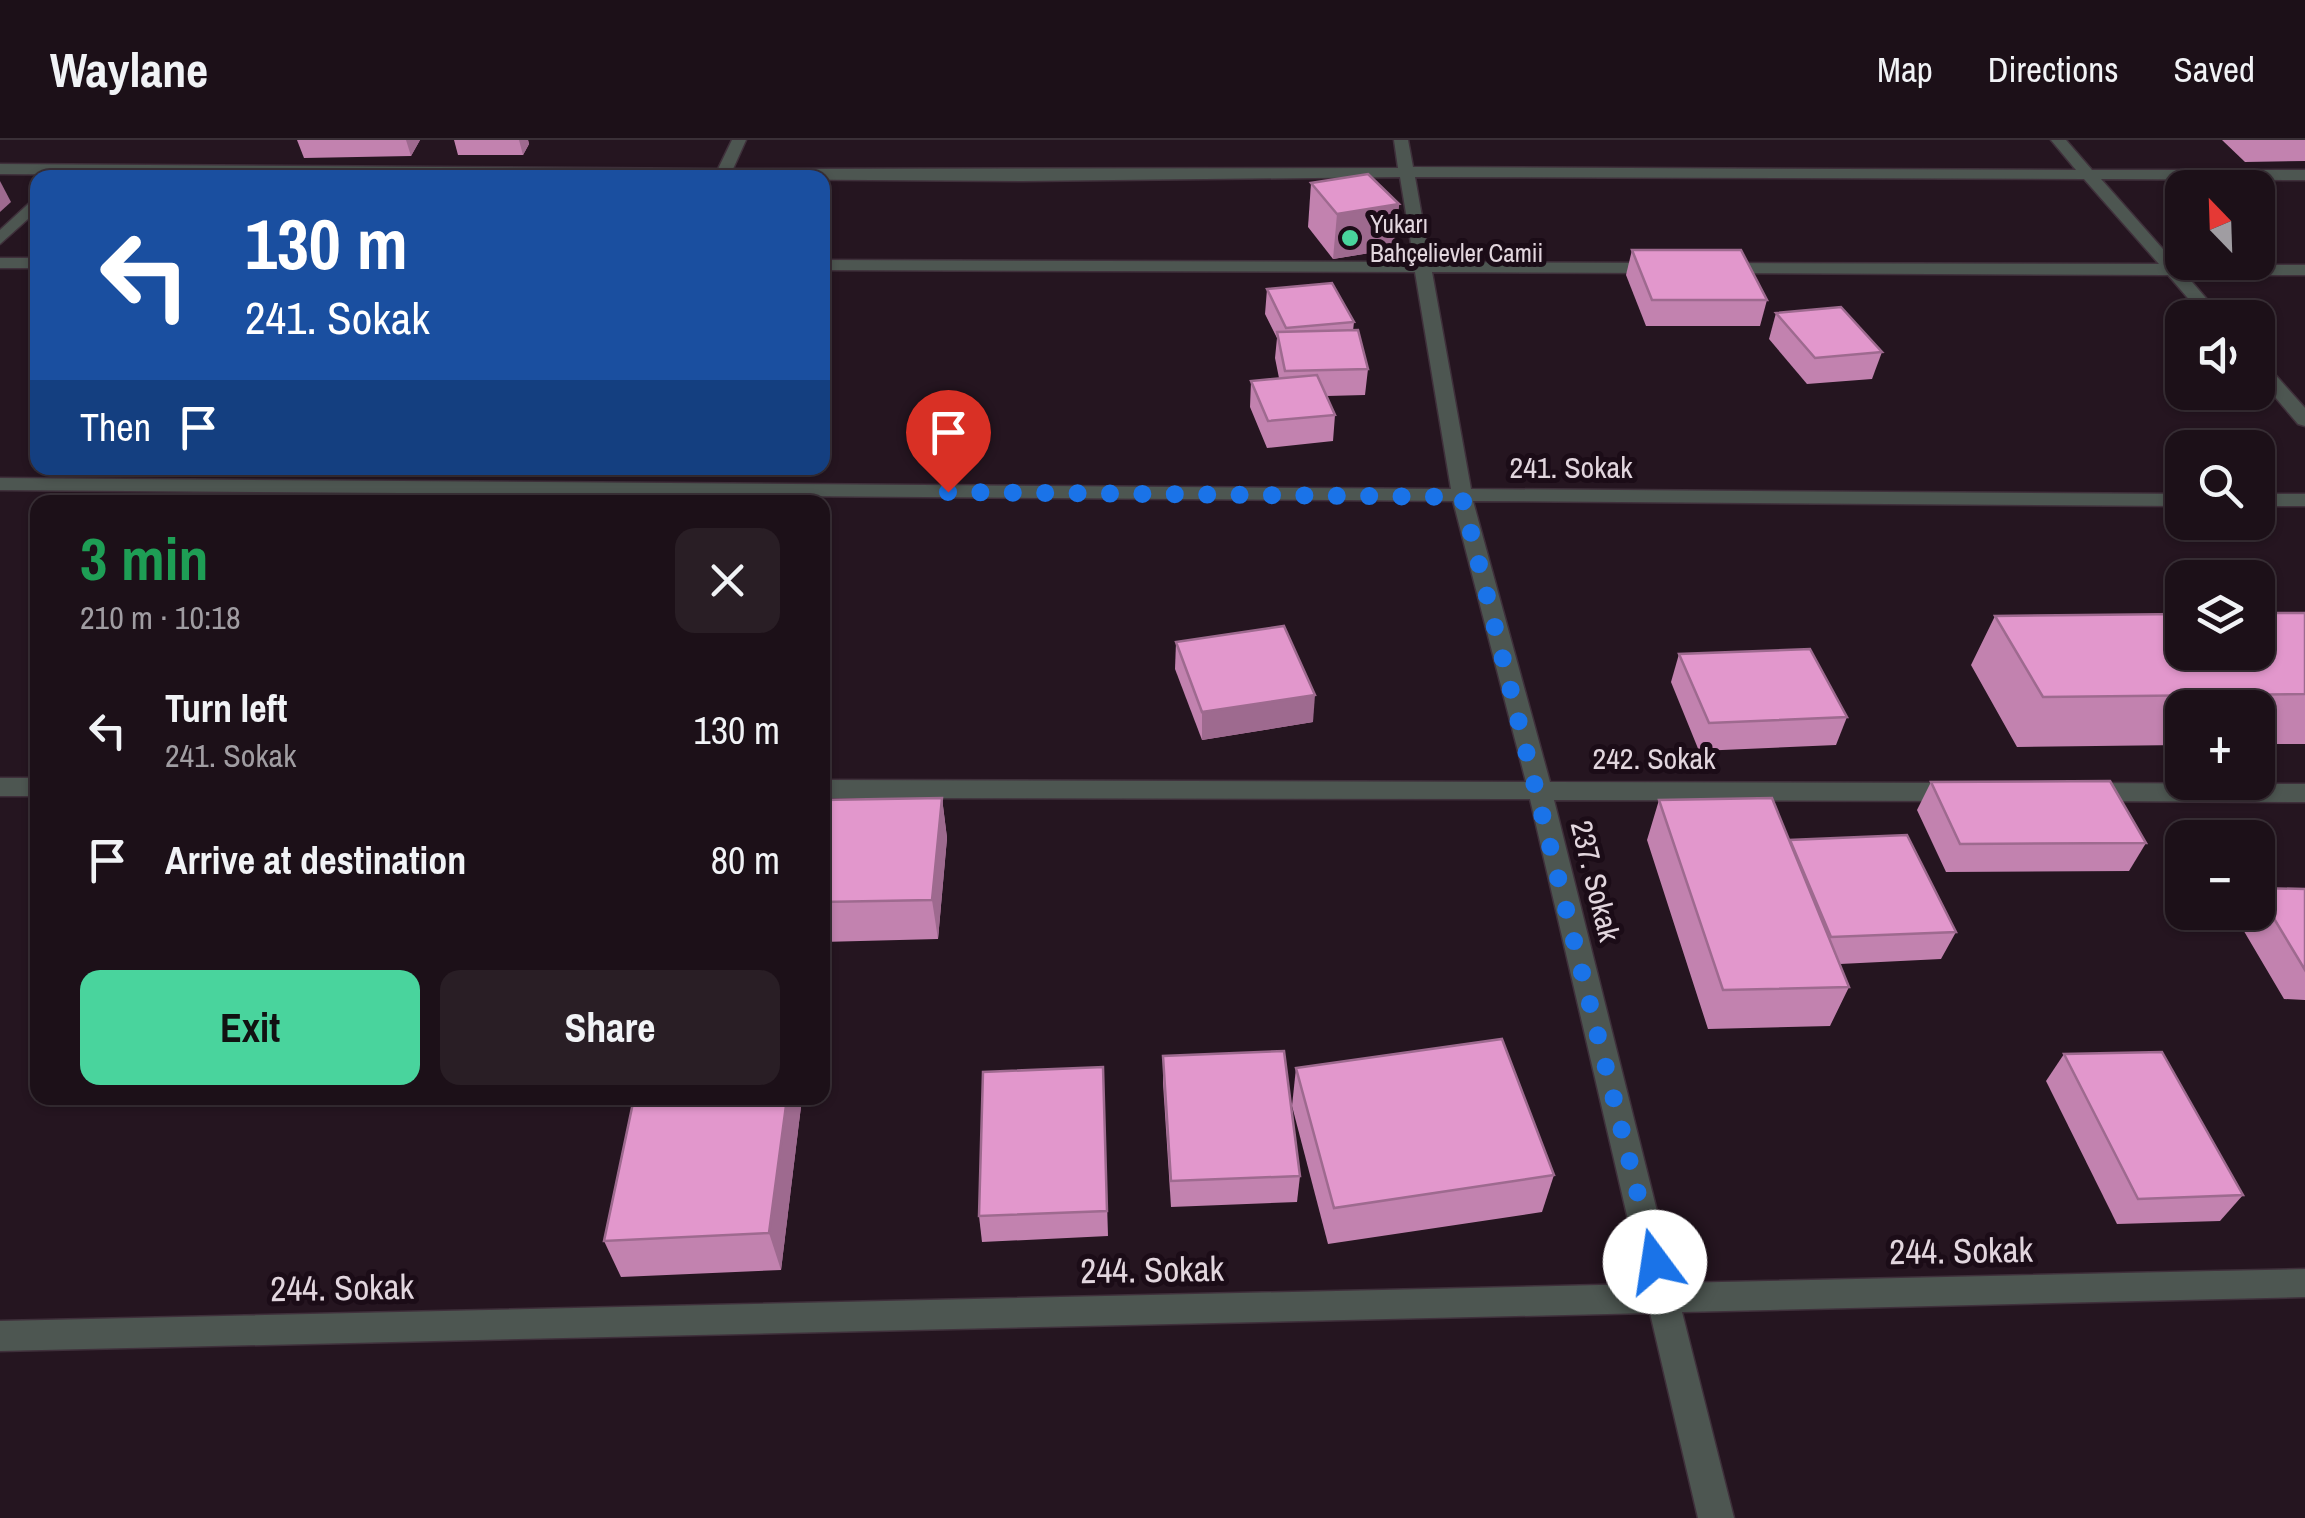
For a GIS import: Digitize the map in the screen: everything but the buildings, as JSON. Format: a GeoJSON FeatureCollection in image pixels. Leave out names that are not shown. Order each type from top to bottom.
{"type":"FeatureCollection","features":[{"type":"Feature","properties":{"kind":"street"},"geometry":{"type":"LineString","coordinates":[[725,170],[739,140]]}},
{"type":"Feature","properties":{"kind":"street","name":"237. Sokak"},"geometry":{"type":"LineString","coordinates":[[1401,140],[1426,268],[1462,497],[1540,791],[1716,1518]]}},
{"type":"Feature","properties":{"kind":"street"},"geometry":{"type":"LineString","coordinates":[[2058,140],[2165,261]]}},
{"type":"Feature","properties":{"kind":"street"},"geometry":{"type":"LineString","coordinates":[[0,170],[30,172]]}},
{"type":"Feature","properties":{"kind":"street"},"geometry":{"type":"LineString","coordinates":[[830,174],[2305,175]]}},
{"type":"Feature","properties":{"kind":"street"},"geometry":{"type":"LineString","coordinates":[[0,239],[30,208]]}},
{"type":"Feature","properties":{"kind":"street"},"geometry":{"type":"LineString","coordinates":[[0,262],[30,263]]}},
{"type":"Feature","properties":{"kind":"street"},"geometry":{"type":"LineString","coordinates":[[830,266],[1681,268]]}},
{"type":"Feature","properties":{"kind":"street"},"geometry":{"type":"LineString","coordinates":[[1701,268],[2165,270]]}},
{"type":"Feature","properties":{"kind":"street"},"geometry":{"type":"LineString","coordinates":[[2275,270],[2305,270]]}},
{"type":"Feature","properties":{"kind":"street"},"geometry":{"type":"LineString","coordinates":[[2182,280],[2199,300]]}},
{"type":"Feature","properties":{"kind":"street"},"geometry":{"type":"LineString","coordinates":[[2275,386],[2305,420]]}},
{"type":"Feature","properties":{"kind":"street","name":"241. Sokak"},"geometry":{"type":"LineString","coordinates":[[0,484],[2165,500]]}},
{"type":"Feature","properties":{"kind":"street"},"geometry":{"type":"LineString","coordinates":[[2275,500],[2305,500]]}},
{"type":"Feature","properties":{"kind":"street"},"geometry":{"type":"LineString","coordinates":[[0,787],[30,787]]}},
{"type":"Feature","properties":{"kind":"street","name":"242. Sokak"},"geometry":{"type":"LineString","coordinates":[[830,789],[1991,792]]}},
{"type":"Feature","properties":{"kind":"street"},"geometry":{"type":"LineString","coordinates":[[2050,792],[2305,793]]}},
{"type":"Feature","properties":{"kind":"street","name":"244. Sokak"},"geometry":{"type":"LineString","coordinates":[[0,1336],[2305,1282]]}},
{"type":"Feature","properties":{"kind":"place","name":"Yukarı Bahçelievler Camii"},"geometry":{"type":"Point","coordinates":[1350,238]}},
{"type":"Feature","properties":{"kind":"route"},"geometry":{"type":"LineString","coordinates":[[948,492],[1462,497],[1540,791],[1655,1262]]}}]}
